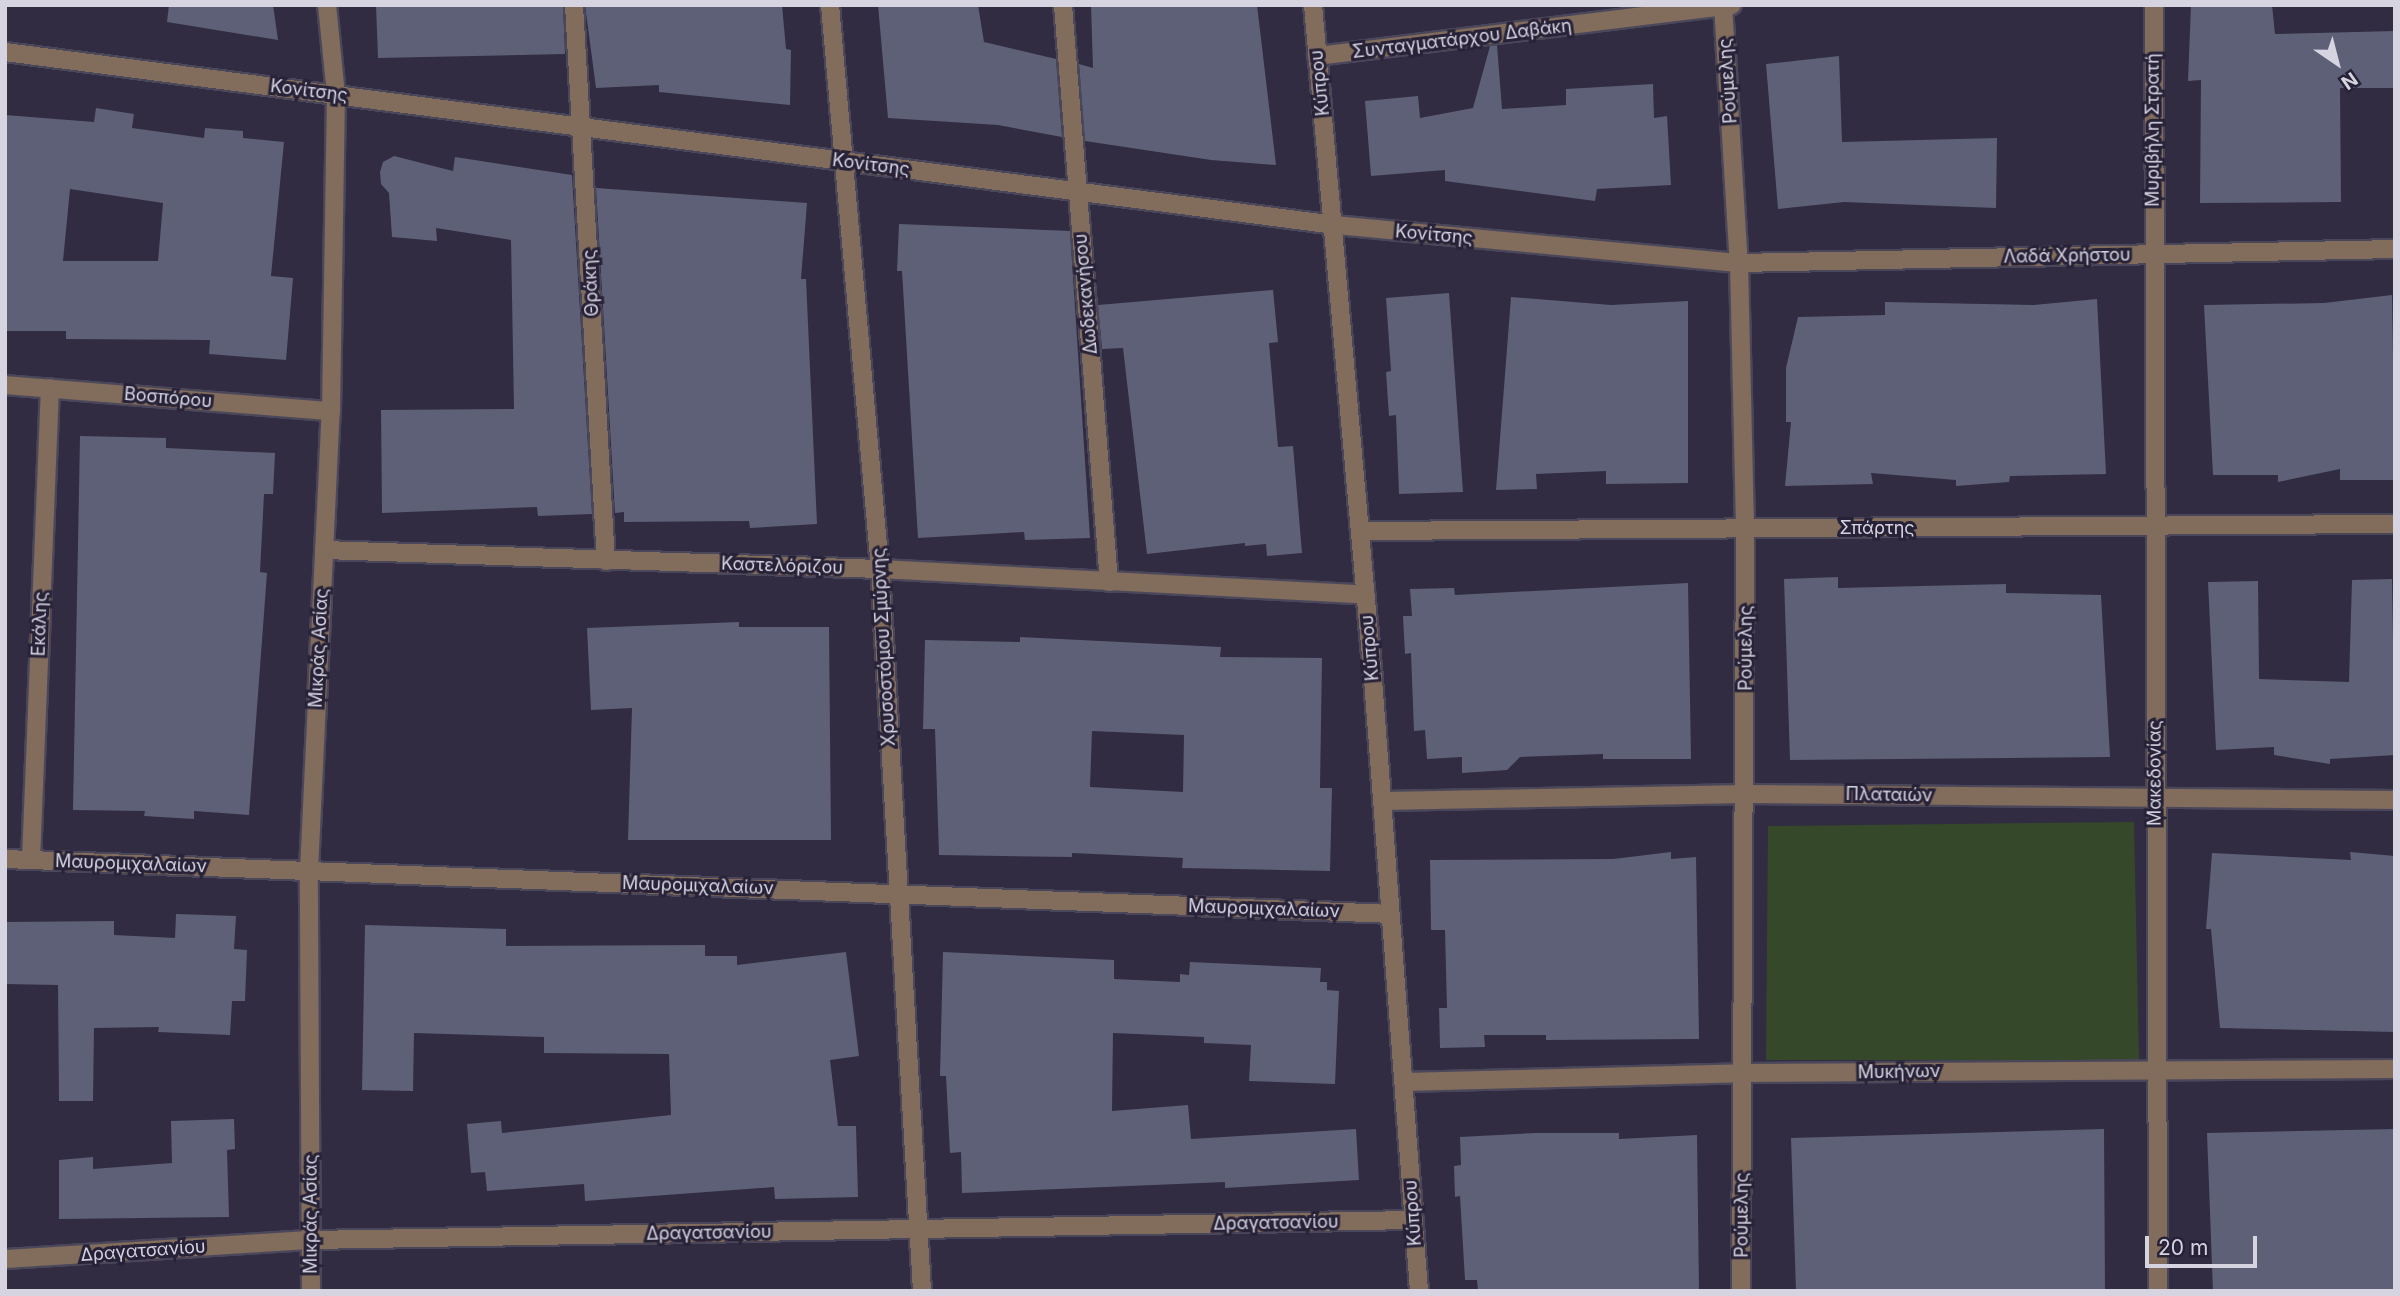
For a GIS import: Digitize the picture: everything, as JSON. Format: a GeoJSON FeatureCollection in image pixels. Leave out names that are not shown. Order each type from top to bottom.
{"type":"FeatureCollection","features":[{"type":"Feature","properties":{"kind":"street","name":"Μικράς Ασίας"},"geometry":{"type":"LineString","coordinates":[[311,1291],[309,871],[331,411],[336,95],[327,5]]}},
{"type":"Feature","properties":{"kind":"street","name":"Θράκης"},"geometry":{"type":"LineString","coordinates":[[574,5],[606,561]]}},
{"type":"Feature","properties":{"kind":"street","name":"Χρυσοστόμου Σμύρνης"},"geometry":{"type":"LineString","coordinates":[[830,5],[880,569],[922,1291]]}},
{"type":"Feature","properties":{"kind":"street","name":"Δωδεκανήσου"},"geometry":{"type":"LineString","coordinates":[[1063,5],[1110,582]]}},
{"type":"Feature","properties":{"kind":"street","name":"Κύπρου"},"geometry":{"type":"LineString","coordinates":[[1313,5],[1335,225],[1419,1291]]}},
{"type":"Feature","properties":{"kind":"street","name":"Μυριβήλη Στρατή"},"geometry":{"type":"LineString","coordinates":[[2152,254],[2154,5]]}},
{"type":"Feature","properties":{"kind":"street","name":"Συνταγματάρχου Δαβάκη"},"geometry":{"type":"LineString","coordinates":[[1317,56],[1726,6]]}},
{"type":"Feature","properties":{"kind":"street","name":"Ρούμελης"},"geometry":{"type":"LineString","coordinates":[[1726,6],[1739,263],[1745,529],[1746,794],[1741,1291]]}},
{"type":"Feature","properties":{"kind":"street","name":"Κονίτσης"},"geometry":{"type":"LineString","coordinates":[[5,52],[1335,225],[1739,263]]}},
{"type":"Feature","properties":{"kind":"street","name":"Λαδά Χρήστου"},"geometry":{"type":"LineString","coordinates":[[1739,263],[2395,249]]}},
{"type":"Feature","properties":{"kind":"street","name":"Μακεδονίας"},"geometry":{"type":"LineString","coordinates":[[2152,254],[2158,1291]]}},
{"type":"Feature","properties":{"kind":"street","name":"Βοσπόρου"},"geometry":{"type":"LineString","coordinates":[[5,385],[331,411]]}},
{"type":"Feature","properties":{"kind":"street","name":"Εκάλης"},"geometry":{"type":"LineString","coordinates":[[31,860],[50,388]]}},
{"type":"Feature","properties":{"kind":"street","name":"Σπάρτης"},"geometry":{"type":"LineString","coordinates":[[1360,531],[2395,524]]}},
{"type":"Feature","properties":{"kind":"street","name":"Καστελόριζου"},"geometry":{"type":"LineString","coordinates":[[324,550],[880,569],[1365,594]]}},
{"type":"Feature","properties":{"kind":"street","name":"Πλαταιών"},"geometry":{"type":"LineString","coordinates":[[1382,801],[1746,794],[2395,800]]}},
{"type":"Feature","properties":{"kind":"street","name":"Μαυρομιχαλαίων"},"geometry":{"type":"LineString","coordinates":[[5,859],[1390,914]]}},
{"type":"Feature","properties":{"kind":"street","name":"Μυκήνων"},"geometry":{"type":"LineString","coordinates":[[1404,1082],[1742,1073],[2395,1069]]}},
{"type":"Feature","properties":{"kind":"street","name":"Δραγατσανίου"},"geometry":{"type":"LineString","coordinates":[[5,1259],[311,1240],[1414,1220]]}},
{"type":"Feature","properties":{"kind":"green space"},"geometry":{"type":"Polygon","coordinates":[[[2134,822],[2139,1060],[1766,1060],[1768,826],[2134,822]]]}},
{"type":"Feature","properties":{"kind":"building"},"geometry":{"type":"Polygon","coordinates":[[[169,5],[273,5],[278,40],[167,22],[169,5]]]}},
{"type":"Feature","properties":{"kind":"building"},"geometry":{"type":"Polygon","coordinates":[[[376,5],[563,5],[565,54],[378,58],[376,5]]]}},
{"type":"Feature","properties":{"kind":"building"},"geometry":{"type":"Polygon","coordinates":[[[585,5],[782,5],[786,49],[791,50],[790,105],[659,92],[659,85],[596,88],[585,5]]]}},
{"type":"Feature","properties":{"kind":"building"},"geometry":{"type":"Polygon","coordinates":[[[878,5],[978,5],[984,42],[1056,59],[1062,137],[998,125],[888,118],[878,5]]]}},
{"type":"Feature","properties":{"kind":"building"},"geometry":{"type":"Polygon","coordinates":[[[1091,5],[1257,5],[1276,165],[1211,160],[1085,141],[1079,64],[1093,68],[1091,5]]]}},
{"type":"Feature","properties":{"kind":"building"},"geometry":{"type":"Polygon","coordinates":[[[2191,5],[2272,5],[2275,34],[2395,31],[2395,88],[2340,88],[2341,202],[2200,203],[2201,80],[2188,81],[2191,5]]]}},
{"type":"Feature","properties":{"kind":"building"},"geometry":{"type":"Polygon","coordinates":[[[1497,45],[1502,109],[1566,105],[1566,89],[1653,84],[1654,118],[1667,116],[1671,185],[1597,189],[1595,201],[1445,181],[1445,170],[1371,176],[1365,101],[1418,96],[1420,118],[1473,108],[1490,46],[1497,45]]]}},
{"type":"Feature","properties":{"kind":"building"},"geometry":{"type":"Polygon","coordinates":[[[1839,56],[1842,142],[1997,138],[1996,208],[1844,202],[1778,209],[1766,64],[1839,56]]]}},
{"type":"Feature","properties":{"kind":"building"},"geometry":{"type":"Polygon","coordinates":[[[96,108],[134,114],[132,128],[204,138],[205,128],[243,131],[243,138],[284,142],[271,276],[293,278],[286,360],[209,354],[210,340],[66,339],[66,331],[5,331],[5,115],[94,122],[96,108]],[[70,189],[63,261],[158,261],[163,203],[70,189]]]}},
{"type":"Feature","properties":{"kind":"building"},"geometry":{"type":"Polygon","coordinates":[[[394,156],[453,171],[455,157],[572,175],[592,514],[538,516],[537,507],[382,513],[381,410],[514,409],[511,240],[436,228],[437,241],[392,237],[389,193],[381,184],[380,172],[383,162],[394,156]]]}},
{"type":"Feature","properties":{"kind":"building"},"geometry":{"type":"Polygon","coordinates":[[[596,188],[807,203],[801,279],[806,279],[817,524],[750,528],[749,521],[624,522],[624,512],[615,513],[596,188]]]}},
{"type":"Feature","properties":{"kind":"building"},"geometry":{"type":"Polygon","coordinates":[[[899,224],[1070,231],[1090,538],[1025,540],[1024,532],[918,538],[902,271],[897,271],[899,224]]]}},
{"type":"Feature","properties":{"kind":"building"},"geometry":{"type":"Polygon","coordinates":[[[1273,290],[1278,342],[1269,343],[1278,447],[1293,446],[1302,553],[1267,556],[1266,544],[1245,546],[1245,543],[1147,554],[1123,348],[1102,349],[1098,305],[1273,290]]]}},
{"type":"Feature","properties":{"kind":"building"},"geometry":{"type":"Polygon","coordinates":[[[1449,293],[1463,492],[1399,494],[1396,415],[1389,416],[1386,372],[1391,371],[1386,298],[1449,293]]]}},
{"type":"Feature","properties":{"kind":"building"},"geometry":{"type":"Polygon","coordinates":[[[2392,295],[2395,480],[2340,480],[2340,469],[2278,482],[2278,475],[2213,475],[2204,305],[2324,303],[2392,295]]]}},
{"type":"Feature","properties":{"kind":"building"},"geometry":{"type":"Polygon","coordinates":[[[1511,297],[1611,305],[1688,301],[1688,483],[1606,484],[1606,471],[1536,474],[1537,489],[1496,490],[1511,297]]]}},
{"type":"Feature","properties":{"kind":"building"},"geometry":{"type":"Polygon","coordinates":[[[2097,299],[2106,474],[2010,476],[2009,482],[1956,486],[1956,480],[1871,473],[1873,484],[1785,486],[1791,422],[1786,422],[1786,368],[1798,317],[1885,315],[1885,302],[2034,305],[2097,299]]]}},
{"type":"Feature","properties":{"kind":"building"},"geometry":{"type":"Polygon","coordinates":[[[80,436],[166,438],[166,448],[275,453],[273,494],[264,494],[260,572],[267,573],[249,815],[194,811],[194,819],[144,816],[145,811],[73,810],[80,436]]]}},
{"type":"Feature","properties":{"kind":"building"},"geometry":{"type":"Polygon","coordinates":[[[1838,577],[1838,588],[2006,584],[2006,593],[2101,595],[2110,757],[1790,760],[1784,579],[1838,577]]]}},
{"type":"Feature","properties":{"kind":"building"},"geometry":{"type":"Polygon","coordinates":[[[2392,579],[2395,755],[2330,759],[2330,764],[2274,755],[2274,747],[2216,750],[2208,582],[2258,581],[2259,679],[2349,682],[2352,580],[2392,579]]]}},
{"type":"Feature","properties":{"kind":"building"},"geometry":{"type":"Polygon","coordinates":[[[1688,583],[1691,759],[1603,759],[1603,754],[1520,757],[1507,770],[1462,773],[1462,757],[1427,759],[1425,730],[1414,731],[1411,653],[1405,654],[1403,616],[1412,616],[1410,589],[1454,588],[1455,595],[1688,583]]]}},
{"type":"Feature","properties":{"kind":"building"},"geometry":{"type":"Polygon","coordinates":[[[739,622],[739,627],[829,627],[831,840],[628,840],[632,708],[591,710],[587,628],[739,622]]]}},
{"type":"Feature","properties":{"kind":"building"},"geometry":{"type":"Polygon","coordinates":[[[1020,637],[1221,647],[1220,657],[1322,658],[1320,788],[1332,788],[1330,871],[1182,868],[1183,858],[1072,853],[1072,857],[939,855],[935,729],[923,729],[925,640],[1020,642],[1020,637]],[[1092,731],[1090,787],[1183,792],[1184,735],[1092,731]]]}},
{"type":"Feature","properties":{"kind":"building"},"geometry":{"type":"Polygon","coordinates":[[[1671,852],[1671,859],[1696,857],[1699,1039],[1546,1040],[1546,1035],[1484,1035],[1485,1047],[1440,1048],[1439,1008],[1447,1008],[1445,930],[1431,930],[1430,860],[1613,859],[1671,852]]]}},
{"type":"Feature","properties":{"kind":"building"},"geometry":{"type":"Polygon","coordinates":[[[2350,852],[2395,856],[2395,1032],[2220,1028],[2211,929],[2206,929],[2212,853],[2351,860],[2350,852]]]}},
{"type":"Feature","properties":{"kind":"building"},"geometry":{"type":"Polygon","coordinates":[[[176,914],[236,916],[234,949],[247,950],[245,1001],[232,1001],[230,1035],[158,1032],[159,1027],[94,1028],[93,1101],[59,1101],[58,985],[5,984],[5,922],[114,921],[114,935],[175,938],[176,914]]]}},
{"type":"Feature","properties":{"kind":"building"},"geometry":{"type":"Polygon","coordinates":[[[365,925],[506,929],[506,946],[705,945],[705,956],[737,956],[737,965],[846,952],[859,1056],[830,1060],[838,1126],[856,1126],[858,1197],[775,1199],[774,1187],[585,1201],[584,1184],[487,1191],[485,1172],[471,1173],[467,1124],[501,1121],[502,1133],[671,1115],[669,1054],[544,1053],[544,1037],[414,1033],[413,1091],[362,1090],[365,925]]]}},
{"type":"Feature","properties":{"kind":"building"},"geometry":{"type":"Polygon","coordinates":[[[943,952],[1114,960],[1114,979],[1180,982],[1180,974],[1189,975],[1190,962],[1321,968],[1320,982],[1327,982],[1327,990],[1339,991],[1335,1084],[1249,1081],[1251,1045],[1204,1043],[1204,1037],[1113,1033],[1112,1111],[1188,1105],[1191,1139],[1356,1129],[1359,1180],[1225,1188],[1225,1182],[962,1193],[961,1152],[950,1153],[946,1076],[940,1076],[943,952]]]}},
{"type":"Feature","properties":{"kind":"building"},"geometry":{"type":"Polygon","coordinates":[[[234,1119],[235,1149],[227,1150],[229,1217],[59,1219],[59,1160],[93,1157],[93,1169],[172,1163],[171,1121],[234,1119]]]}},
{"type":"Feature","properties":{"kind":"building"},"geometry":{"type":"Polygon","coordinates":[[[2104,1129],[2105,1291],[1796,1291],[1791,1138],[2104,1129]]]}},
{"type":"Feature","properties":{"kind":"building"},"geometry":{"type":"Polygon","coordinates":[[[2395,1129],[2395,1291],[2213,1291],[2207,1133],[2395,1129]]]}},
{"type":"Feature","properties":{"kind":"building"},"geometry":{"type":"Polygon","coordinates":[[[1535,1133],[1619,1133],[1619,1139],[1697,1135],[1699,1291],[1478,1291],[1477,1280],[1465,1280],[1460,1196],[1455,1197],[1454,1166],[1461,1165],[1460,1137],[1535,1133]]]}}]}
